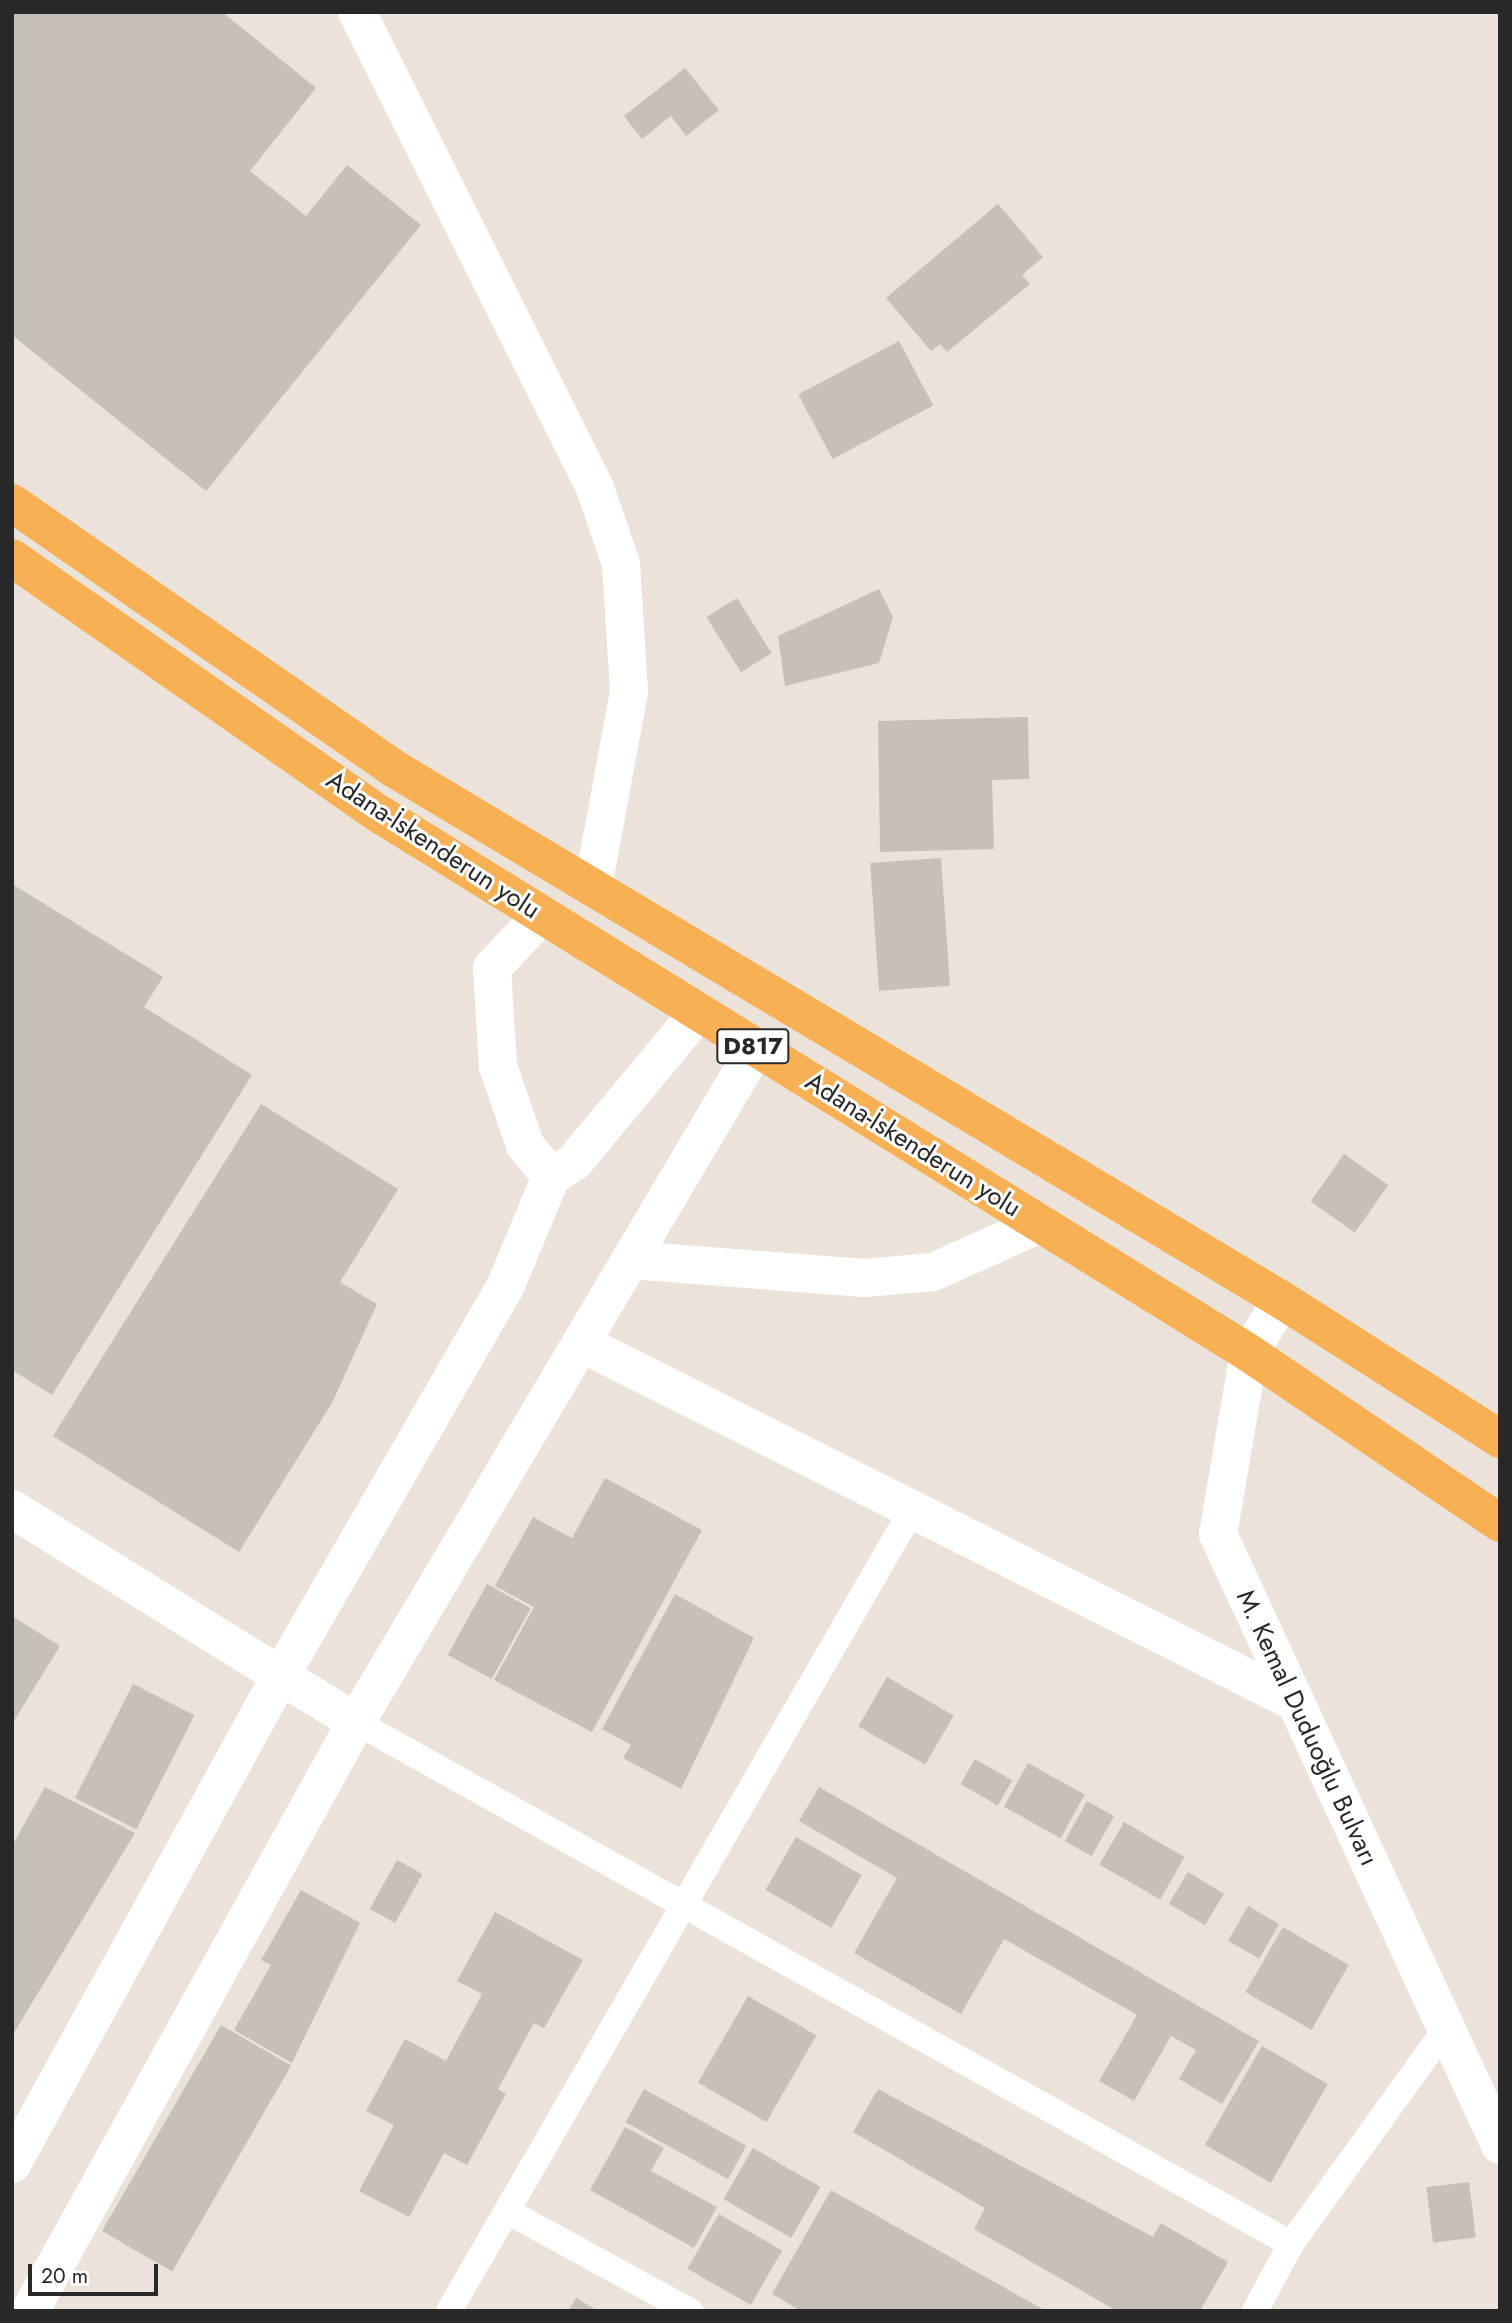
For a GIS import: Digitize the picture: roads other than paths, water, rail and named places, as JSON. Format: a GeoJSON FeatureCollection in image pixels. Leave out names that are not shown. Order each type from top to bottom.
{"type":"FeatureCollection","features":[{"type":"Feature","properties":{"kind":"highway","name":"D817"},"geometry":{"type":"LineString","coordinates":[[12,503],[393,768],[1282,1300],[1500,1439]]}},
{"type":"Feature","properties":{"kind":"highway","name":"Adana-İskenderun yolu"},"geometry":{"type":"LineString","coordinates":[[12,558],[381,815],[1249,1353],[1500,1524]]}},
{"type":"Feature","properties":{"kind":"street"},"geometry":{"type":"LineString","coordinates":[[357,12],[595,488],[621,564],[629,692],[593,887]]}},
{"type":"Feature","properties":{"kind":"street"},"geometry":{"type":"LineString","coordinates":[[542,915],[492,968],[498,1066],[525,1145],[551,1177]]}},
{"type":"Feature","properties":{"kind":"street"},"geometry":{"type":"LineString","coordinates":[[12,2164],[281,1675],[505,1287],[551,1177],[574,1162],[699,1012]]}},
{"type":"Feature","properties":{"kind":"street"},"geometry":{"type":"LineString","coordinates":[[30,2311],[356,1722],[756,1048]]}},
{"type":"Feature","properties":{"kind":"street"},"geometry":{"type":"LineString","coordinates":[[630,1260],[878,1277],[933,1272],[1040,1224]]}},
{"type":"Feature","properties":{"kind":"street","name":"M. Kemal Duduoğlu Bulvarı"},"geometry":{"type":"LineString","coordinates":[[1282,1300],[1249,1353],[1218,1534],[1500,2145]]}},
{"type":"Feature","properties":{"kind":"street"},"geometry":{"type":"LineString","coordinates":[[581,1343],[1296,1702]]}},
{"type":"Feature","properties":{"kind":"street"},"geometry":{"type":"LineString","coordinates":[[12,1509],[356,1722]]}},
{"type":"Feature","properties":{"kind":"lane"},"geometry":{"type":"LineString","coordinates":[[449,2311],[678,1905],[912,1510]]}},
{"type":"Feature","properties":{"kind":"lane"},"geometry":{"type":"LineString","coordinates":[[356,1722],[678,1905],[1291,2244]]}},
{"type":"Feature","properties":{"kind":"lane"},"geometry":{"type":"LineString","coordinates":[[1255,2311],[1291,2244],[1446,2028]]}},
{"type":"Feature","properties":{"kind":"lane"},"geometry":{"type":"LineString","coordinates":[[507,2211],[690,2311]]}}]}
